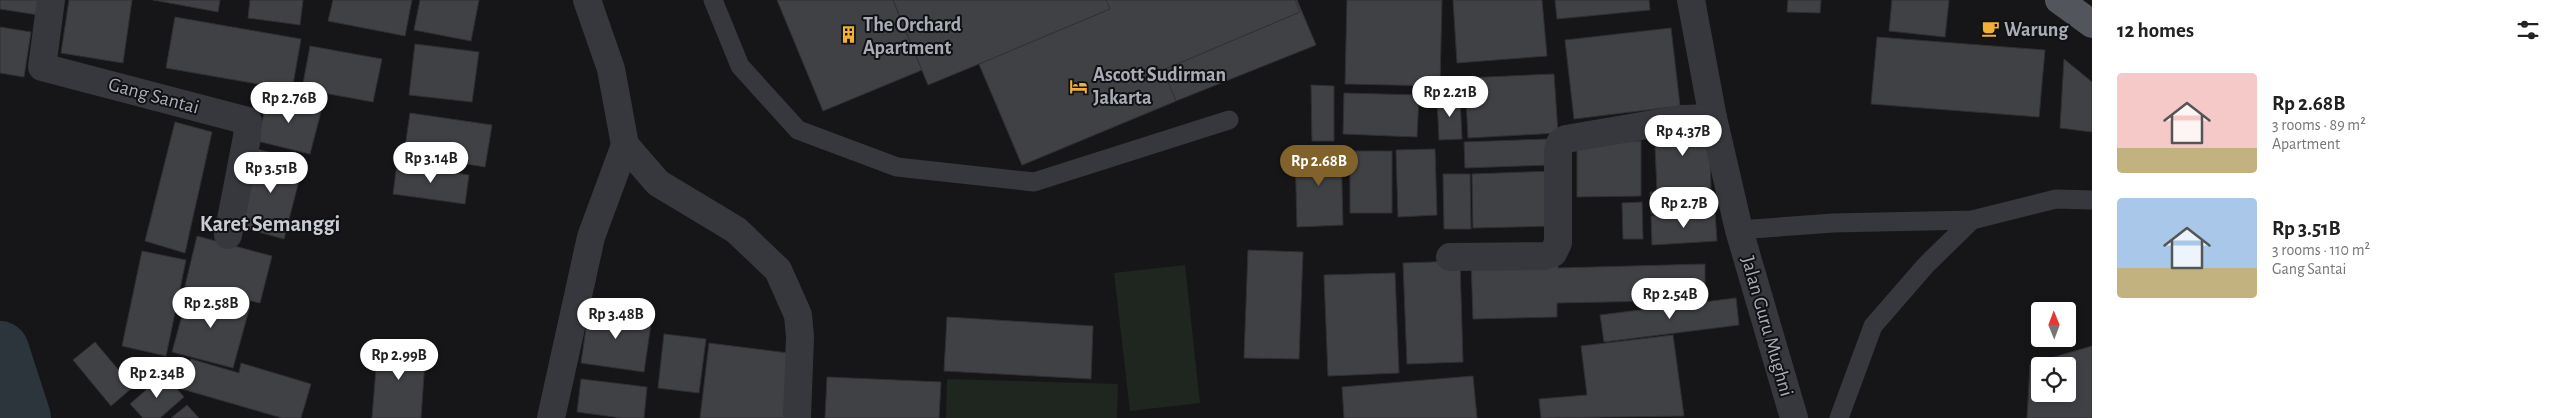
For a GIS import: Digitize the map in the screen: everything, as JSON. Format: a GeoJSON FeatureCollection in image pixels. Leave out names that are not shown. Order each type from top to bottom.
{"type":"FeatureCollection","features":[{"type":"Feature","properties":{"kind":"main road"},"geometry":{"type":"LineString","coordinates":[[2059,0],[2092,24]]}},
{"type":"Feature","properties":{"kind":"street","name":"Gang Santai"},"geometry":{"type":"LineString","coordinates":[[51,0],[42,67],[248,121],[247,137],[228,235]]}},
{"type":"Feature","properties":{"kind":"street"},"geometry":{"type":"LineString","coordinates":[[586,0],[611,69],[625,145],[658,183],[736,230],[778,270],[798,315],[800,337],[797,418]]}},
{"type":"Feature","properties":{"kind":"street","name":"Jalan Guru Mughni"},"geometry":{"type":"LineString","coordinates":[[1691,0],[1713,118],[1739,230],[1794,418]]}},
{"type":"Feature","properties":{"kind":"street"},"geometry":{"type":"LineString","coordinates":[[1450,257],[1545,256],[1553,253],[1558,244],[1558,150],[1560,143],[1566,139],[1682,119],[1713,118]]}},
{"type":"Feature","properties":{"kind":"street"},"geometry":{"type":"LineString","coordinates":[[552,418],[591,237],[625,145]]}},
{"type":"Feature","properties":{"kind":"lane"},"geometry":{"type":"LineString","coordinates":[[713,0],[740,66],[798,130],[897,167],[1034,182],[1229,120]]}},
{"type":"Feature","properties":{"kind":"lane"},"geometry":{"type":"LineString","coordinates":[[1739,230],[1833,223],[1972,220],[2056,199],[2092,200]]}},
{"type":"Feature","properties":{"kind":"lane"},"geometry":{"type":"LineString","coordinates":[[1839,418],[1873,326],[1926,265],[1972,220]]}},
{"type":"Feature","properties":{"kind":"shaded area"},"geometry":{"type":"Polygon","coordinates":[[[1185,265],[1200,403],[1130,411],[1114,273],[1185,265]]]}},
{"type":"Feature","properties":{"kind":"shaded area"},"geometry":{"type":"Polygon","coordinates":[[[947,379],[1118,384],[1117,418],[946,418],[947,379]]]}},
{"type":"Feature","properties":{"kind":"building"},"geometry":{"type":"Polygon","coordinates":[[[0,0],[47,0],[45,16],[0,9],[0,0]]]}},
{"type":"Feature","properties":{"kind":"building"},"geometry":{"type":"Polygon","coordinates":[[[69,0],[132,0],[123,63],[61,53],[69,0]]]}},
{"type":"Feature","properties":{"kind":"building"},"geometry":{"type":"Polygon","coordinates":[[[153,0],[220,0],[218,12],[153,0]]]}},
{"type":"Feature","properties":{"kind":"building"},"geometry":{"type":"Polygon","coordinates":[[[250,0],[303,0],[300,25],[248,18],[250,0]]]}},
{"type":"Feature","properties":{"kind":"building"},"geometry":{"type":"Polygon","coordinates":[[[333,0],[412,0],[405,36],[328,21],[333,0]]]}},
{"type":"Feature","properties":{"kind":"building"},"geometry":{"type":"Polygon","coordinates":[[[420,0],[479,0],[471,41],[414,30],[420,0]]]}},
{"type":"Feature","properties":{"kind":"building","name":"The Orchard Apartment"},"geometry":{"type":"Polygon","coordinates":[[[777,0],[893,0],[922,70],[823,111],[777,0]]]}},
{"type":"Feature","properties":{"kind":"building","name":"Ascott Sudirman Jakarta"},"geometry":{"type":"Polygon","coordinates":[[[893,0],[1297,0],[1316,45],[1022,165],[979,64],[928,85],[893,0]]]}},
{"type":"Feature","properties":{"kind":"building","name":"Ascott Sudirman Jakarta"},"geometry":{"type":"Polygon","coordinates":[[[1106,0],[1295,0],[1300,12],[1163,70],[1176,101],[1022,165],[979,64],[1110,9],[1106,0]]]}},
{"type":"Feature","properties":{"kind":"building"},"geometry":{"type":"Polygon","coordinates":[[[1347,0],[1442,0],[1440,86],[1345,84],[1347,0]]]}},
{"type":"Feature","properties":{"kind":"building"},"geometry":{"type":"Polygon","coordinates":[[[1453,0],[1542,0],[1547,56],[1457,63],[1453,0]]]}},
{"type":"Feature","properties":{"kind":"building"},"geometry":{"type":"Polygon","coordinates":[[[1555,0],[1649,0],[1650,10],[1557,19],[1555,0]]]}},
{"type":"Feature","properties":{"kind":"building"},"geometry":{"type":"Polygon","coordinates":[[[1788,0],[1821,0],[1820,13],[1787,12],[1788,0]]]}},
{"type":"Feature","properties":{"kind":"building"},"geometry":{"type":"Polygon","coordinates":[[[1892,0],[1949,0],[1945,37],[1889,31],[1892,0]]]}},
{"type":"Feature","properties":{"kind":"building"},"geometry":{"type":"Polygon","coordinates":[[[175,17],[301,39],[292,90],[166,68],[175,17]]]}},
{"type":"Feature","properties":{"kind":"building"},"geometry":{"type":"Polygon","coordinates":[[[0,27],[31,32],[24,77],[0,73],[0,27]]]}},
{"type":"Feature","properties":{"kind":"building"},"geometry":{"type":"Polygon","coordinates":[[[1671,28],[1680,106],[1574,119],[1565,40],[1671,28]]]}},
{"type":"Feature","properties":{"kind":"building"},"geometry":{"type":"Polygon","coordinates":[[[1877,37],[2045,50],[2039,117],[1871,104],[1877,37]]]}},
{"type":"Feature","properties":{"kind":"building"},"geometry":{"type":"Polygon","coordinates":[[[415,44],[479,52],[472,102],[409,95],[415,44]]]}},
{"type":"Feature","properties":{"kind":"building"},"geometry":{"type":"Polygon","coordinates":[[[310,46],[382,59],[373,102],[302,89],[310,46]]]}},
{"type":"Feature","properties":{"kind":"building"},"geometry":{"type":"Polygon","coordinates":[[[2064,59],[2092,82],[2092,132],[2060,128],[2064,59]]]}},
{"type":"Feature","properties":{"kind":"building"},"geometry":{"type":"Polygon","coordinates":[[[1554,74],[1558,133],[1468,138],[1465,78],[1554,74]]]}},
{"type":"Feature","properties":{"kind":"building"},"geometry":{"type":"Polygon","coordinates":[[[1311,85],[1334,86],[1334,141],[1312,141],[1311,85]]]}},
{"type":"Feature","properties":{"kind":"building"},"geometry":{"type":"Polygon","coordinates":[[[1344,93],[1419,95],[1417,137],[1343,134],[1344,93]]]}},
{"type":"Feature","properties":{"kind":"building"},"geometry":{"type":"Polygon","coordinates":[[[269,94],[322,108],[310,154],[257,141],[269,94]]]}},
{"type":"Feature","properties":{"kind":"building"},"geometry":{"type":"Polygon","coordinates":[[[1460,96],[1462,139],[1439,140],[1437,97],[1460,96]]]}},
{"type":"Feature","properties":{"kind":"building"},"geometry":{"type":"Polygon","coordinates":[[[410,113],[492,125],[485,167],[404,154],[410,113]]]}},
{"type":"Feature","properties":{"kind":"building"},"geometry":{"type":"Polygon","coordinates":[[[175,122],[212,132],[185,253],[145,241],[175,122]]]}},
{"type":"Feature","properties":{"kind":"building"},"geometry":{"type":"Polygon","coordinates":[[[1709,123],[1711,188],[1657,190],[1654,126],[1709,123]]]}},
{"type":"Feature","properties":{"kind":"building"},"geometry":{"type":"Polygon","coordinates":[[[1548,139],[1549,165],[1465,168],[1464,142],[1548,139]]]}},
{"type":"Feature","properties":{"kind":"building"},"geometry":{"type":"Polygon","coordinates":[[[1577,141],[1641,141],[1641,196],[1577,197],[1577,141]]]}},
{"type":"Feature","properties":{"kind":"building"},"geometry":{"type":"Polygon","coordinates":[[[1341,148],[1343,225],[1297,227],[1295,149],[1341,148]]]}},
{"type":"Feature","properties":{"kind":"building"},"geometry":{"type":"Polygon","coordinates":[[[257,149],[304,161],[284,239],[237,226],[257,149]]]}},
{"type":"Feature","properties":{"kind":"building"},"geometry":{"type":"Polygon","coordinates":[[[1435,149],[1437,215],[1398,217],[1396,150],[1435,149]]]}},
{"type":"Feature","properties":{"kind":"building"},"geometry":{"type":"Polygon","coordinates":[[[1350,151],[1392,151],[1392,213],[1350,213],[1350,151]]]}},
{"type":"Feature","properties":{"kind":"building"},"geometry":{"type":"Polygon","coordinates":[[[397,164],[469,175],[465,204],[393,194],[397,164]]]}},
{"type":"Feature","properties":{"kind":"building"},"geometry":{"type":"Polygon","coordinates":[[[1555,171],[1557,226],[1473,228],[1472,174],[1555,171]]]}},
{"type":"Feature","properties":{"kind":"building"},"geometry":{"type":"Polygon","coordinates":[[[1443,174],[1470,174],[1471,229],[1444,229],[1443,174]]]}},
{"type":"Feature","properties":{"kind":"building"},"geometry":{"type":"Polygon","coordinates":[[[1681,191],[1682,213],[1651,214],[1650,192],[1681,191]]]}},
{"type":"Feature","properties":{"kind":"building"},"geometry":{"type":"Polygon","coordinates":[[[1642,202],[1643,239],[1623,239],[1622,203],[1642,202]]]}},
{"type":"Feature","properties":{"kind":"building"},"geometry":{"type":"Polygon","coordinates":[[[1715,212],[1717,241],[1652,245],[1651,216],[1715,212]]]}},
{"type":"Feature","properties":{"kind":"building"},"geometry":{"type":"Polygon","coordinates":[[[197,236],[272,256],[260,303],[185,286],[197,236]]]}},
{"type":"Feature","properties":{"kind":"building"},"geometry":{"type":"Polygon","coordinates":[[[1248,250],[1303,252],[1299,359],[1244,358],[1248,250]]]}},
{"type":"Feature","properties":{"kind":"building"},"geometry":{"type":"Polygon","coordinates":[[[142,251],[186,260],[166,356],[122,346],[142,251]]]}},
{"type":"Feature","properties":{"kind":"building"},"geometry":{"type":"Polygon","coordinates":[[[1558,258],[1558,268],[1705,264],[1705,300],[1557,303],[1557,317],[1473,319],[1471,259],[1558,258]]]}},
{"type":"Feature","properties":{"kind":"building"},"geometry":{"type":"Polygon","coordinates":[[[1460,261],[1463,362],[1407,364],[1403,263],[1460,261]]]}},
{"type":"Feature","properties":{"kind":"building"},"geometry":{"type":"Polygon","coordinates":[[[1395,273],[1399,373],[1328,376],[1324,275],[1395,273]]]}},
{"type":"Feature","properties":{"kind":"building"},"geometry":{"type":"Polygon","coordinates":[[[189,290],[250,306],[233,368],[172,352],[189,290]]]}},
{"type":"Feature","properties":{"kind":"building"},"geometry":{"type":"Polygon","coordinates":[[[1736,298],[1739,325],[1604,342],[1600,315],[1736,298]]]}},
{"type":"Feature","properties":{"kind":"building"},"geometry":{"type":"Polygon","coordinates":[[[589,308],[652,317],[644,372],[581,363],[589,308]]]}},
{"type":"Feature","properties":{"kind":"building"},"geometry":{"type":"Polygon","coordinates":[[[947,317],[1093,326],[1091,379],[944,371],[947,317]]]}},
{"type":"Feature","properties":{"kind":"building"},"geometry":{"type":"Polygon","coordinates":[[[664,334],[706,339],[699,393],[658,388],[664,334]]]}},
{"type":"Feature","properties":{"kind":"building"},"geometry":{"type":"Polygon","coordinates":[[[1673,335],[1684,416],[1541,418],[1539,399],[1587,395],[1581,346],[1673,335]]]}},
{"type":"Feature","properties":{"kind":"building"},"geometry":{"type":"Polygon","coordinates":[[[95,342],[133,387],[111,406],[73,360],[95,342]]]}},
{"type":"Feature","properties":{"kind":"building"},"geometry":{"type":"Polygon","coordinates":[[[378,343],[426,346],[421,418],[372,418],[378,343]]]}},
{"type":"Feature","properties":{"kind":"building"},"geometry":{"type":"Polygon","coordinates":[[[709,343],[796,354],[788,418],[700,418],[709,343]]]}},
{"type":"Feature","properties":{"kind":"building"},"geometry":{"type":"Polygon","coordinates":[[[2092,346],[2092,418],[2027,418],[2030,364],[2031,402],[2076,402],[2076,357],[2054,357],[2092,346]]]}},
{"type":"Feature","properties":{"kind":"building"},"geometry":{"type":"Polygon","coordinates":[[[191,359],[239,373],[241,363],[311,384],[301,418],[282,418],[182,389],[191,359]]]}},
{"type":"Feature","properties":{"kind":"building"},"geometry":{"type":"Polygon","coordinates":[[[164,374],[184,397],[160,418],[143,418],[130,404],[164,374]]]}},
{"type":"Feature","properties":{"kind":"building"},"geometry":{"type":"Polygon","coordinates":[[[1473,376],[1477,418],[1344,418],[1342,387],[1473,376]]]}},
{"type":"Feature","properties":{"kind":"building"},"geometry":{"type":"Polygon","coordinates":[[[827,377],[941,382],[939,418],[825,418],[827,377]]]}},
{"type":"Feature","properties":{"kind":"building"},"geometry":{"type":"Polygon","coordinates":[[[581,379],[647,387],[644,418],[622,418],[577,412],[581,379]]]}},
{"type":"Feature","properties":{"kind":"building"},"geometry":{"type":"Polygon","coordinates":[[[187,405],[199,418],[171,418],[187,405]]]}},
{"type":"Feature","properties":{"kind":"waterway"},"geometry":{"type":"LineString","coordinates":[[0,350],[22,418]]}},
{"type":"Feature","properties":{"kind":"place","name":"Warung"},"geometry":{"type":"Point","coordinates":[1990,29]}},
{"type":"Feature","properties":{"kind":"place","name":"The Orchard Apartment"},"geometry":{"type":"Point","coordinates":[849,35]}},
{"type":"Feature","properties":{"kind":"place","name":"Ascott Sudirman Jakarta"},"geometry":{"type":"Point","coordinates":[1079,86]}},
{"type":"Feature","properties":{"kind":"district","name":"Karet Semanggi"},"geometry":{"type":"Point","coordinates":[270,223]}}]}
